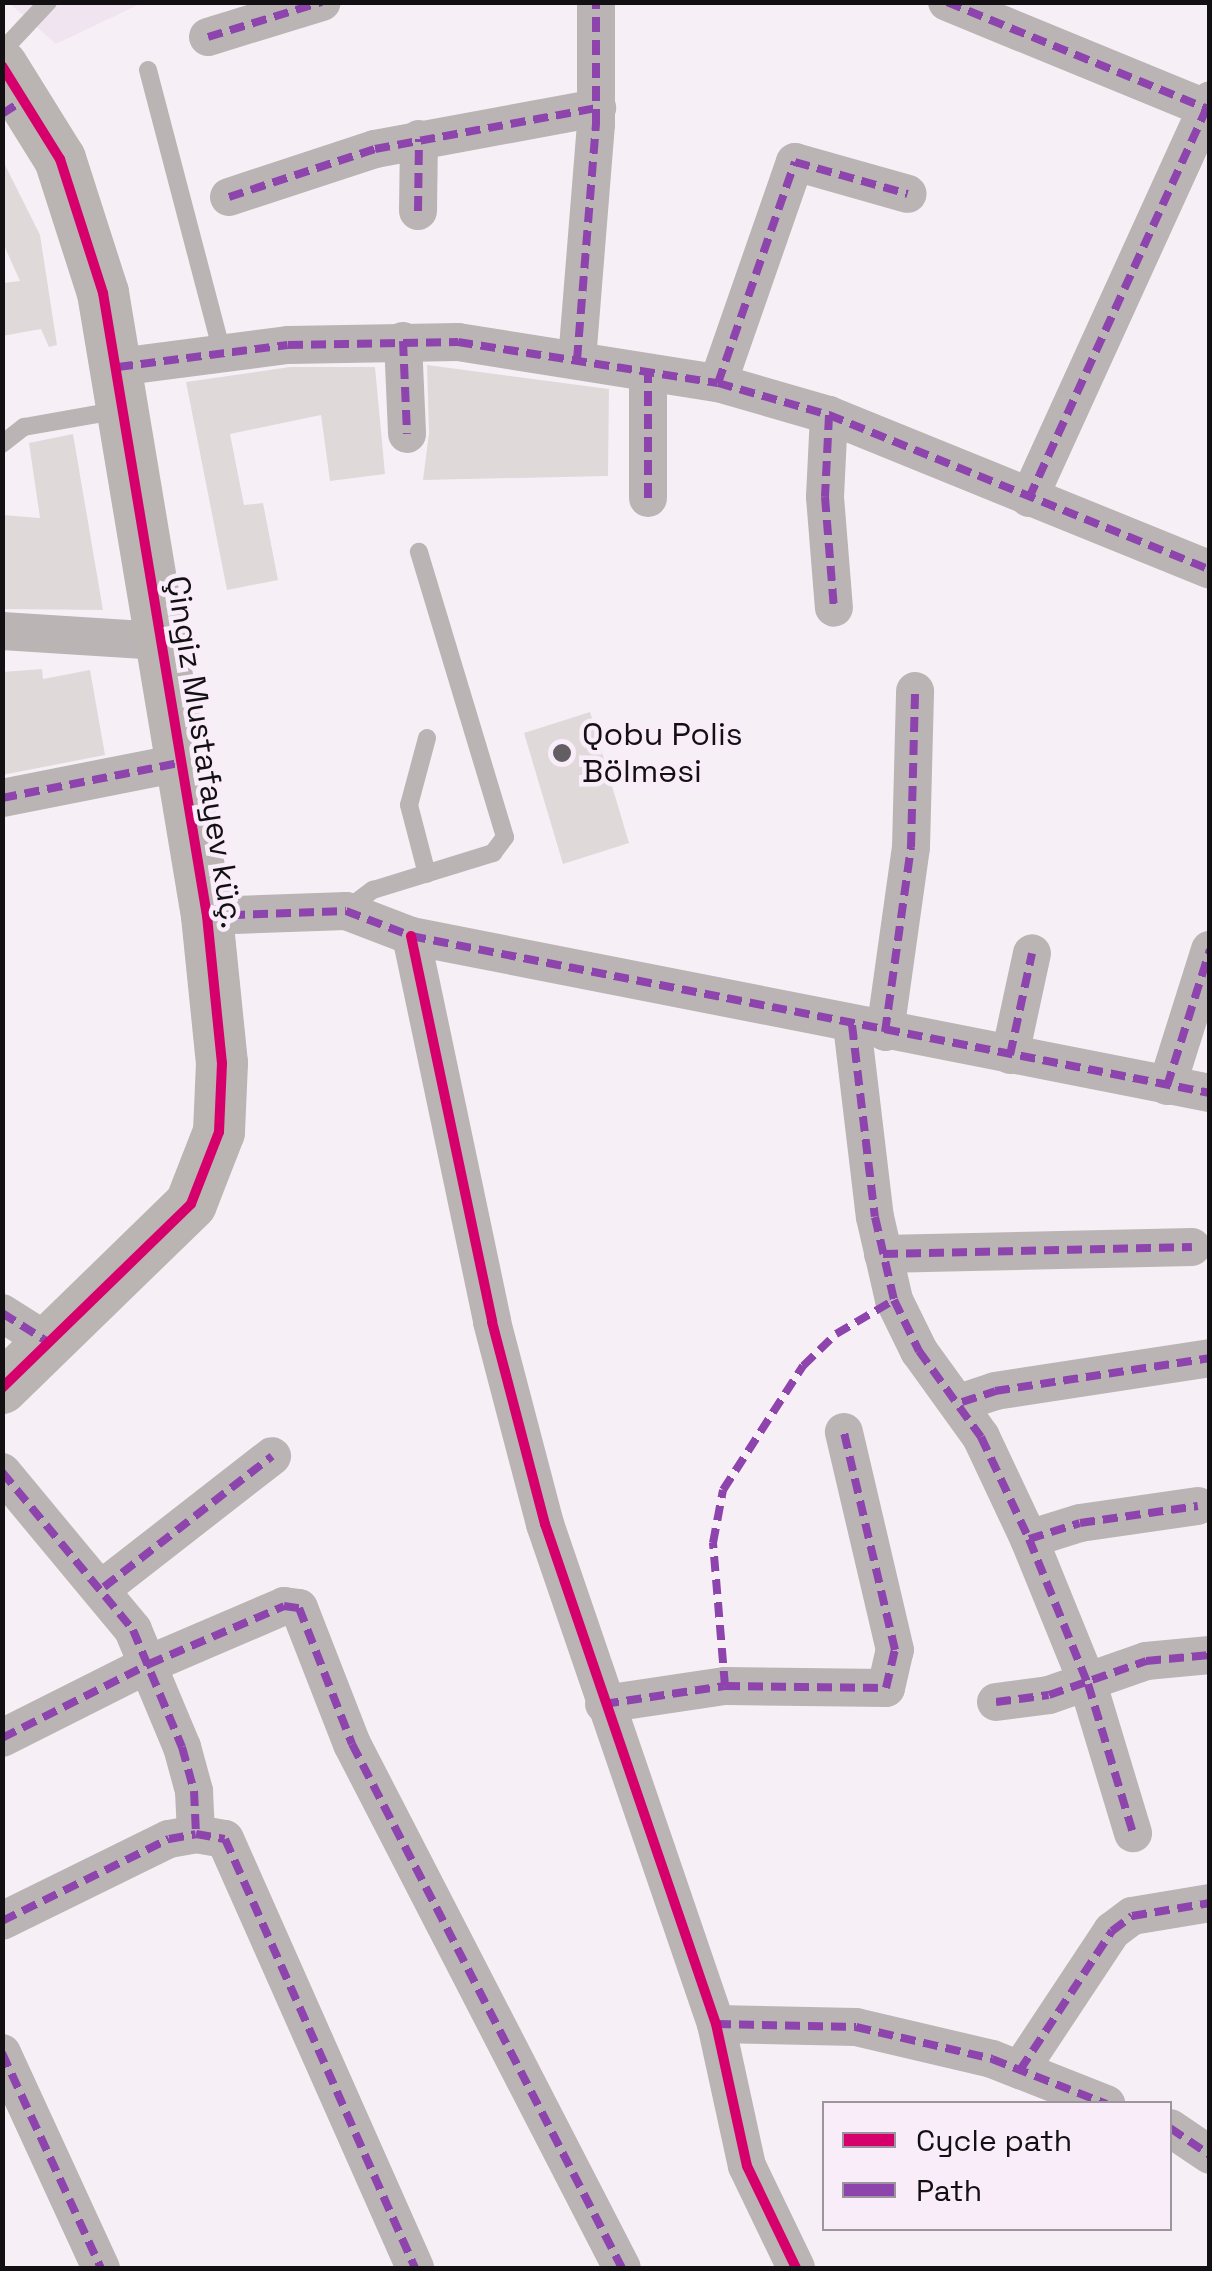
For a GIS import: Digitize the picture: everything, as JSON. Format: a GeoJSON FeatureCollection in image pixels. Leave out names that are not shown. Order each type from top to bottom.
{"type":"FeatureCollection","features":[{"type":"Feature","properties":{"kind":"street"},"geometry":{"type":"LineString","coordinates":[[208,37],[322,2]]}},
{"type":"Feature","properties":{"kind":"street"},"geometry":{"type":"LineString","coordinates":[[576,360],[597,108],[596,2]]}},
{"type":"Feature","properties":{"kind":"street"},"geometry":{"type":"LineString","coordinates":[[947,2],[1208,104],[1028,498]]}},
{"type":"Feature","properties":{"kind":"street","name":"Çingiz Mustafayev küç."},"geometry":{"type":"LineString","coordinates":[[2,1388],[170,1230],[210,1167],[219,1132],[222,1063],[207,916],[179,763],[122,388],[72,188],[10,93]]}},
{"type":"Feature","properties":{"kind":"street"},"geometry":{"type":"LineString","coordinates":[[229,197],[418,139],[597,108]]}},
{"type":"Feature","properties":{"kind":"street"},"geometry":{"type":"LineString","coordinates":[[418,139],[418,210]]}},
{"type":"Feature","properties":{"kind":"street"},"geometry":{"type":"LineString","coordinates":[[718,383],[795,162],[810,161],[908,194]]}},
{"type":"Feature","properties":{"kind":"street"},"geometry":{"type":"LineString","coordinates":[[402,341],[407,434]]}},
{"type":"Feature","properties":{"kind":"street"},"geometry":{"type":"LineString","coordinates":[[122,388],[223,357],[288,345],[402,341],[576,360],[718,383],[829,415],[1210,570]]}},
{"type":"Feature","properties":{"kind":"street"},"geometry":{"type":"LineString","coordinates":[[648,374],[648,498]]}},
{"type":"Feature","properties":{"kind":"street"},"geometry":{"type":"LineString","coordinates":[[829,415],[825,497],[834,608]]}},
{"type":"Feature","properties":{"kind":"street"},"geometry":{"type":"LineString","coordinates":[[2,631],[160,641]]}},
{"type":"Feature","properties":{"kind":"street"},"geometry":{"type":"LineString","coordinates":[[915,691],[911,847],[869,1029],[883,1254],[894,1300],[919,1350],[962,1402],[1029,1540],[1088,1684],[1133,1833]]}},
{"type":"Feature","properties":{"kind":"street"},"geometry":{"type":"LineString","coordinates":[[2,798],[179,763]]}},
{"type":"Feature","properties":{"kind":"street"},"geometry":{"type":"LineString","coordinates":[[207,916],[346,911],[411,936],[1210,1093]]}},
{"type":"Feature","properties":{"kind":"street"},"geometry":{"type":"LineString","coordinates":[[411,936],[512,1408],[604,1704],[716,2024],[748,2166],[796,2268]]}},
{"type":"Feature","properties":{"kind":"street"},"geometry":{"type":"LineString","coordinates":[[1167,1086],[1210,950]]}},
{"type":"Feature","properties":{"kind":"street"},"geometry":{"type":"LineString","coordinates":[[1010,1055],[1032,954]]}},
{"type":"Feature","properties":{"kind":"street"},"geometry":{"type":"LineString","coordinates":[[883,1254],[1192,1246]]}},
{"type":"Feature","properties":{"kind":"street"},"geometry":{"type":"LineString","coordinates":[[2,1313],[51,1344]]}},
{"type":"Feature","properties":{"kind":"street"},"geometry":{"type":"LineString","coordinates":[[962,1402],[994,1390],[1210,1358]]}},
{"type":"Feature","properties":{"kind":"street"},"geometry":{"type":"LineString","coordinates":[[604,1704],[725,1686],[886,1688],[894,1650],[844,1432]]}},
{"type":"Feature","properties":{"kind":"street"},"geometry":{"type":"LineString","coordinates":[[104,1587],[272,1456]]}},
{"type":"Feature","properties":{"kind":"street"},"geometry":{"type":"LineString","coordinates":[[2,1472],[104,1587],[149,1664],[194,1792],[196,1834]]}},
{"type":"Feature","properties":{"kind":"street"},"geometry":{"type":"LineString","coordinates":[[1029,1540],[1080,1523],[1198,1506]]}},
{"type":"Feature","properties":{"kind":"street"},"geometry":{"type":"LineString","coordinates":[[2,1738],[149,1664],[284,1606],[299,1608],[352,1744],[622,2268]]}},
{"type":"Feature","properties":{"kind":"street"},"geometry":{"type":"LineString","coordinates":[[996,1702],[1088,1684],[1146,1661],[1210,1655]]}},
{"type":"Feature","properties":{"kind":"street"},"geometry":{"type":"LineString","coordinates":[[2,1920],[169,1839],[196,1834],[225,1839],[416,2268]]}},
{"type":"Feature","properties":{"kind":"street"},"geometry":{"type":"LineString","coordinates":[[1020,2070],[1112,1930],[1132,1916],[1210,1904]]}},
{"type":"Feature","properties":{"kind":"street"},"geometry":{"type":"LineString","coordinates":[[716,2024],[856,2027],[1020,2070],[1098,2101]]}},
{"type":"Feature","properties":{"kind":"street"},"geometry":{"type":"LineString","coordinates":[[2,2053],[101,2268]]}},
{"type":"Feature","properties":{"kind":"street"},"geometry":{"type":"LineString","coordinates":[[1172,2129],[1210,2155]]}},
{"type":"Feature","properties":{"kind":"lane"},"geometry":{"type":"LineString","coordinates":[[2,50],[48,2]]}},
{"type":"Feature","properties":{"kind":"lane"},"geometry":{"type":"LineString","coordinates":[[148,70],[223,357]]}},
{"type":"Feature","properties":{"kind":"lane"},"geometry":{"type":"LineString","coordinates":[[2,444],[24,427],[122,388]]}},
{"type":"Feature","properties":{"kind":"lane"},"geometry":{"type":"LineString","coordinates":[[346,911],[373,890],[493,853],[505,837],[418,552]]}},
{"type":"Feature","properties":{"kind":"lane"},"geometry":{"type":"LineString","coordinates":[[427,738],[410,805],[427,874]]}},
{"type":"Feature","properties":{"kind":"shaded area"},"geometry":{"type":"Polygon","coordinates":[[[9,3],[142,3],[56,44],[9,3]]]}},
{"type":"Feature","properties":{"kind":"building"},"geometry":{"type":"Polygon","coordinates":[[[2,159],[40,235],[57,345],[49,347],[41,329],[2,336],[2,283],[20,281],[2,241],[2,159]]]}},
{"type":"Feature","properties":{"kind":"building"},"geometry":{"type":"Polygon","coordinates":[[[427,365],[609,389],[608,476],[423,480],[429,433],[427,365]]]}},
{"type":"Feature","properties":{"kind":"building"},"geometry":{"type":"Polygon","coordinates":[[[290,367],[375,367],[385,474],[330,481],[321,415],[230,434],[244,505],[263,503],[278,580],[227,590],[186,382],[290,367]]]}},
{"type":"Feature","properties":{"kind":"building"},"geometry":{"type":"Polygon","coordinates":[[[73,434],[103,610],[2,609],[2,515],[40,518],[29,443],[73,434]]]}},
{"type":"Feature","properties":{"kind":"building"},"geometry":{"type":"Polygon","coordinates":[[[42,669],[43,679],[90,670],[105,755],[2,775],[2,672],[42,669]]]}},
{"type":"Feature","properties":{"kind":"building"},"geometry":{"type":"Polygon","coordinates":[[[590,712],[629,843],[563,864],[524,733],[590,712]]]}},
{"type":"Feature","properties":{"kind":"marked path"},"geometry":{"type":"LineString","coordinates":[[208,37],[322,2]]}},
{"type":"Feature","properties":{"kind":"marked path"},"geometry":{"type":"LineString","coordinates":[[577,360],[596,124],[596,2]]}},
{"type":"Feature","properties":{"kind":"marked path"},"geometry":{"type":"LineString","coordinates":[[947,2],[1206,108]]}},
{"type":"Feature","properties":{"kind":"marked path"},"geometry":{"type":"LineString","coordinates":[[2,114],[25,99]]}},
{"type":"Feature","properties":{"kind":"marked path"},"geometry":{"type":"LineString","coordinates":[[1029,498],[1210,100]]}},
{"type":"Feature","properties":{"kind":"marked path"},"geometry":{"type":"LineString","coordinates":[[229,197],[375,149],[597,108]]}},
{"type":"Feature","properties":{"kind":"marked path"},"geometry":{"type":"LineString","coordinates":[[418,211],[419,139]]}},
{"type":"Feature","properties":{"kind":"marked path"},"geometry":{"type":"LineString","coordinates":[[718,383],[795,162],[908,194]]}},
{"type":"Feature","properties":{"kind":"marked path"},"geometry":{"type":"LineString","coordinates":[[403,341],[407,434]]}},
{"type":"Feature","properties":{"kind":"marked path"},"geometry":{"type":"LineString","coordinates":[[118,367],[288,345],[458,342],[718,383],[829,415],[1210,570]]}},
{"type":"Feature","properties":{"kind":"marked path"},"geometry":{"type":"LineString","coordinates":[[648,374],[648,498]]}},
{"type":"Feature","properties":{"kind":"marked path"},"geometry":{"type":"LineString","coordinates":[[829,415],[825,497],[834,608]]}},
{"type":"Feature","properties":{"kind":"marked path"},"geometry":{"type":"LineString","coordinates":[[885,1032],[911,847],[915,691]]}},
{"type":"Feature","properties":{"kind":"marked path"},"geometry":{"type":"LineString","coordinates":[[2,798],[179,763]]}},
{"type":"Feature","properties":{"kind":"marked path"},"geometry":{"type":"LineString","coordinates":[[207,916],[346,911],[411,936],[1210,1093]]}},
{"type":"Feature","properties":{"kind":"marked path"},"geometry":{"type":"LineString","coordinates":[[1167,1086],[1210,950]]}},
{"type":"Feature","properties":{"kind":"marked path"},"geometry":{"type":"LineString","coordinates":[[1010,1055],[1032,953]]}},
{"type":"Feature","properties":{"kind":"marked path"},"geometry":{"type":"LineString","coordinates":[[852,1025],[875,1217],[894,1300],[919,1351],[981,1437],[1029,1539],[1088,1684],[1133,1833]]}},
{"type":"Feature","properties":{"kind":"marked path"},"geometry":{"type":"LineString","coordinates":[[883,1254],[1192,1247]]}},
{"type":"Feature","properties":{"kind":"marked path"},"geometry":{"type":"LineString","coordinates":[[725,1686],[713,1543],[723,1490],[803,1366],[836,1334],[894,1300]]}},
{"type":"Feature","properties":{"kind":"marked path"},"geometry":{"type":"LineString","coordinates":[[2,1313],[51,1344]]}},
{"type":"Feature","properties":{"kind":"marked path"},"geometry":{"type":"LineString","coordinates":[[962,1402],[995,1391],[1210,1358]]}},
{"type":"Feature","properties":{"kind":"marked path"},"geometry":{"type":"LineString","coordinates":[[604,1704],[725,1686],[886,1688],[895,1650],[844,1432]]}},
{"type":"Feature","properties":{"kind":"marked path"},"geometry":{"type":"LineString","coordinates":[[104,1587],[272,1456]]}},
{"type":"Feature","properties":{"kind":"marked path"},"geometry":{"type":"LineString","coordinates":[[2,1472],[133,1630],[182,1747],[194,1791],[196,1834],[225,1839],[415,2268]]}},
{"type":"Feature","properties":{"kind":"marked path"},"geometry":{"type":"LineString","coordinates":[[1029,1539],[1080,1523],[1198,1506]]}},
{"type":"Feature","properties":{"kind":"marked path"},"geometry":{"type":"LineString","coordinates":[[2,1738],[149,1664],[284,1606],[299,1608],[352,1744],[622,2268]]}},
{"type":"Feature","properties":{"kind":"marked path"},"geometry":{"type":"LineString","coordinates":[[996,1702],[1049,1695],[1146,1661],[1210,1655]]}},
{"type":"Feature","properties":{"kind":"marked path"},"geometry":{"type":"LineString","coordinates":[[2,1921],[169,1839],[196,1834]]}},
{"type":"Feature","properties":{"kind":"marked path"},"geometry":{"type":"LineString","coordinates":[[1020,2070],[1112,1931],[1132,1916],[1210,1903]]}},
{"type":"Feature","properties":{"kind":"marked path"},"geometry":{"type":"LineString","coordinates":[[716,2024],[856,2027],[992,2059],[1098,2101]]}},
{"type":"Feature","properties":{"kind":"marked path"},"geometry":{"type":"LineString","coordinates":[[2,2053],[101,2268]]}},
{"type":"Feature","properties":{"kind":"marked path"},"geometry":{"type":"LineString","coordinates":[[1172,2129],[1210,2155]]}},
{"type":"Feature","properties":{"kind":"cycle path"},"geometry":{"type":"LineString","coordinates":[[2,66],[60,159],[103,293],[207,916],[222,1063],[219,1132],[191,1204],[2,1388]]}},
{"type":"Feature","properties":{"kind":"cycle path"},"geometry":{"type":"LineString","coordinates":[[411,936],[492,1322],[545,1524],[716,2024],[747,2166],[796,2268]]}},
{"type":"Feature","properties":{"kind":"place","name":"Qobu Polis Bölməsi"},"geometry":{"type":"Point","coordinates":[562,753]}}]}
